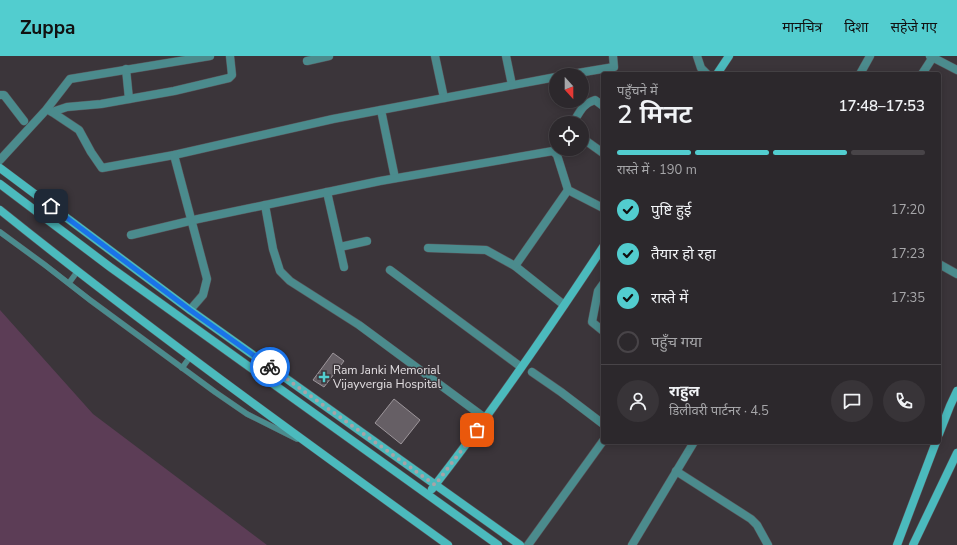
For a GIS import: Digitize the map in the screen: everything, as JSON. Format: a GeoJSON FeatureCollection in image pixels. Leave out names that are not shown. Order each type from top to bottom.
{"type":"FeatureCollection","features":[{"type":"Feature","properties":{"kind":"main road"},"geometry":{"type":"LineString","coordinates":[[718,72],[729,56]]}},
{"type":"Feature","properties":{"kind":"main road"},"geometry":{"type":"LineString","coordinates":[[0,168],[190,310],[520,545]]}},
{"type":"Feature","properties":{"kind":"main road"},"geometry":{"type":"LineString","coordinates":[[0,184],[110,267],[498,545]]}},
{"type":"Feature","properties":{"kind":"main road"},"geometry":{"type":"LineString","coordinates":[[0,210],[77,272],[308,444],[448,545]]}},
{"type":"Feature","properties":{"kind":"main road"},"geometry":{"type":"LineString","coordinates":[[428,494],[485,418],[601,250]]}},
{"type":"Feature","properties":{"kind":"main road"},"geometry":{"type":"LineString","coordinates":[[182,319],[190,310]]}},
{"type":"Feature","properties":{"kind":"main road"},"geometry":{"type":"LineString","coordinates":[[941,429],[957,391]]}},
{"type":"Feature","properties":{"kind":"main road"},"geometry":{"type":"LineString","coordinates":[[897,545],[935,444]]}},
{"type":"Feature","properties":{"kind":"main road"},"geometry":{"type":"LineString","coordinates":[[913,545],[957,453]]}},
{"type":"Feature","properties":{"kind":"street"},"geometry":{"type":"LineString","coordinates":[[153,56],[154,65]]}},
{"type":"Feature","properties":{"kind":"street"},"geometry":{"type":"LineString","coordinates":[[0,160],[49,111],[70,78],[210,56]]}},
{"type":"Feature","properties":{"kind":"street"},"geometry":{"type":"LineString","coordinates":[[49,111],[67,107],[101,104],[174,91],[229,78],[232,75],[230,56]]}},
{"type":"Feature","properties":{"kind":"street"},"geometry":{"type":"LineString","coordinates":[[308,61],[328,56]]}},
{"type":"Feature","properties":{"kind":"street"},"geometry":{"type":"LineString","coordinates":[[435,56],[444,98]]}},
{"type":"Feature","properties":{"kind":"street"},"geometry":{"type":"LineString","coordinates":[[506,56],[512,85]]}},
{"type":"Feature","properties":{"kind":"street"},"geometry":{"type":"LineString","coordinates":[[589,73],[614,70],[613,56]]}},
{"type":"Feature","properties":{"kind":"street"},"geometry":{"type":"LineString","coordinates":[[697,56],[701,68],[705,72]]}},
{"type":"Feature","properties":{"kind":"street"},"geometry":{"type":"LineString","coordinates":[[861,72],[870,56]]}},
{"type":"Feature","properties":{"kind":"street"},"geometry":{"type":"LineString","coordinates":[[923,72],[931,57],[957,70]]}},
{"type":"Feature","properties":{"kind":"street"},"geometry":{"type":"LineString","coordinates":[[126,69],[129,99]]}},
{"type":"Feature","properties":{"kind":"street"},"geometry":{"type":"LineString","coordinates":[[49,111],[79,130],[102,168],[174,155],[333,119],[549,78]]}},
{"type":"Feature","properties":{"kind":"street"},"geometry":{"type":"LineString","coordinates":[[0,95],[4,95],[24,121]]}},
{"type":"Feature","properties":{"kind":"street"},"geometry":{"type":"LineString","coordinates":[[578,116],[581,109],[587,103],[595,100],[601,104]]}},
{"type":"Feature","properties":{"kind":"street"},"geometry":{"type":"LineString","coordinates":[[381,110],[395,178]]}},
{"type":"Feature","properties":{"kind":"street"},"geometry":{"type":"LineString","coordinates":[[589,143],[601,152]]}},
{"type":"Feature","properties":{"kind":"street"},"geometry":{"type":"LineString","coordinates":[[131,235],[191,220],[395,178],[553,151],[557,155],[568,190],[601,207]]}},
{"type":"Feature","properties":{"kind":"street"},"geometry":{"type":"LineString","coordinates":[[174,155],[207,279],[204,295],[190,310]]}},
{"type":"Feature","properties":{"kind":"street"},"geometry":{"type":"LineString","coordinates":[[515,266],[568,190]]}},
{"type":"Feature","properties":{"kind":"street"},"geometry":{"type":"LineString","coordinates":[[328,192],[344,267]]}},
{"type":"Feature","properties":{"kind":"street"},"geometry":{"type":"LineString","coordinates":[[265,205],[273,249],[280,272],[290,281],[359,324],[485,418]]}},
{"type":"Feature","properties":{"kind":"street"},"geometry":{"type":"LineString","coordinates":[[340,247],[367,241]]}},
{"type":"Feature","properties":{"kind":"street"},"geometry":{"type":"LineString","coordinates":[[428,248],[486,250],[515,266],[564,305]]}},
{"type":"Feature","properties":{"kind":"street"},"geometry":{"type":"LineString","coordinates":[[941,265],[957,274]]}},
{"type":"Feature","properties":{"kind":"street"},"geometry":{"type":"LineString","coordinates":[[390,270],[521,367]]}},
{"type":"Feature","properties":{"kind":"street"},"geometry":{"type":"LineString","coordinates":[[601,287],[598,291],[592,322],[601,329]]}},
{"type":"Feature","properties":{"kind":"street"},"geometry":{"type":"LineString","coordinates":[[532,372],[601,422]]}},
{"type":"Feature","properties":{"kind":"street"},"geometry":{"type":"LineString","coordinates":[[528,545],[601,444]]}},
{"type":"Feature","properties":{"kind":"street"},"geometry":{"type":"LineString","coordinates":[[632,545],[693,444]]}},
{"type":"Feature","properties":{"kind":"street"},"geometry":{"type":"LineString","coordinates":[[676,471],[751,519],[757,525],[768,545]]}},
{"type":"Feature","properties":{"kind":"lane"},"geometry":{"type":"LineString","coordinates":[[0,232],[182,368],[248,414],[308,444]]}},
{"type":"Feature","properties":{"kind":"lane"},"geometry":{"type":"LineString","coordinates":[[69,283],[77,272]]}},
{"type":"Feature","properties":{"kind":"lane"},"geometry":{"type":"LineString","coordinates":[[182,368],[190,356]]}},
{"type":"Feature","properties":{"kind":"shaded area"},"geometry":{"type":"Polygon","coordinates":[[[0,310],[93,414],[267,545],[0,545],[0,310]]]}},
{"type":"Feature","properties":{"kind":"building"},"geometry":{"type":"Polygon","coordinates":[[[333,353],[344,361],[324,387],[313,380],[333,353]]]}},
{"type":"Feature","properties":{"kind":"building"},"geometry":{"type":"Polygon","coordinates":[[[394,399],[420,420],[401,444],[375,423],[394,399]]]}},
{"type":"Feature","properties":{"kind":"way so far"},"geometry":{"type":"LineString","coordinates":[[270,367],[435,485],[477,430]]}},
{"type":"Feature","properties":{"kind":"place","name":"Ram Janki Memorial Vijayvergia Hospital"},"geometry":{"type":"Point","coordinates":[324,377]}},
{"type":"Feature","properties":{"kind":"route"},"geometry":{"type":"LineString","coordinates":[[51,206],[190,310],[270,367]]}}]}
